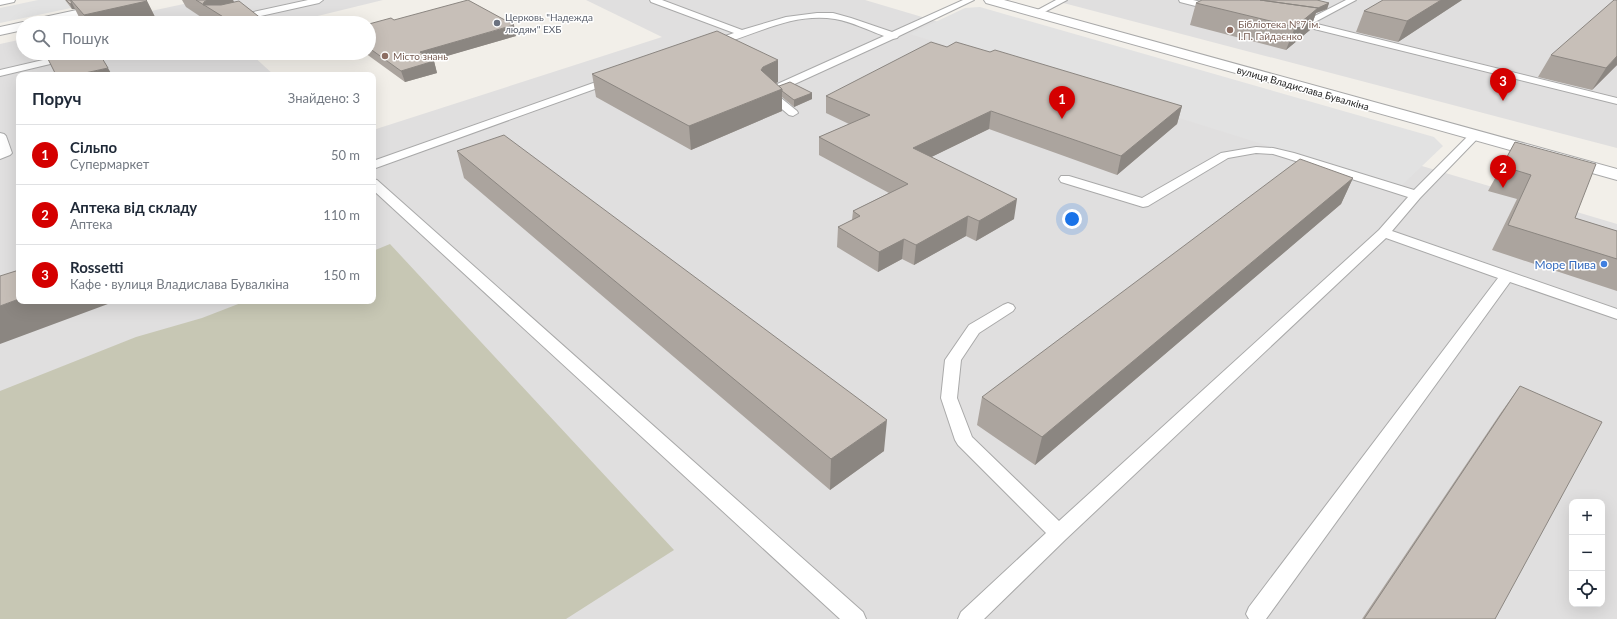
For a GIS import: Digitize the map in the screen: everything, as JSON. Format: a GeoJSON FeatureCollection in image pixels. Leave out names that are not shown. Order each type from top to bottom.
{"type":"FeatureCollection","features":[{"type":"Feature","properties":{"kind":"street"},"geometry":{"type":"LineString","coordinates":[[67,16],[140,0]]}},
{"type":"Feature","properties":{"kind":"street","name":"вулиця Владислава Бувалкіна"},"geometry":{"type":"LineString","coordinates":[[990,0],[1617,174]]}},
{"type":"Feature","properties":{"kind":"street"},"geometry":{"type":"LineString","coordinates":[[0,30],[16,27]]}},
{"type":"Feature","properties":{"kind":"lane"},"geometry":{"type":"LineString","coordinates":[[0,2],[11,0]]}},
{"type":"Feature","properties":{"kind":"lane"},"geometry":{"type":"LineString","coordinates":[[249,16],[319,0]]}},
{"type":"Feature","properties":{"kind":"lane"},"geometry":{"type":"LineString","coordinates":[[654,0],[743,33]]}},
{"type":"Feature","properties":{"kind":"lane"},"geometry":{"type":"LineString","coordinates":[[793,113],[768,92],[894,36],[970,0]]}},
{"type":"Feature","properties":{"kind":"lane"},"geometry":{"type":"LineString","coordinates":[[1036,13],[1063,0]]}},
{"type":"Feature","properties":{"kind":"lane"},"geometry":{"type":"LineString","coordinates":[[1183,0],[1228,11]]}},
{"type":"Feature","properties":{"kind":"lane"},"geometry":{"type":"LineString","coordinates":[[1352,0],[1312,21],[1297,23],[1617,101]]}},
{"type":"Feature","properties":{"kind":"lane"},"geometry":{"type":"LineString","coordinates":[[698,49],[790,18],[814,15],[842,18],[894,36]]}},
{"type":"Feature","properties":{"kind":"lane"},"geometry":{"type":"LineString","coordinates":[[0,73],[47,60]]}},
{"type":"Feature","properties":{"kind":"lane"},"geometry":{"type":"LineString","coordinates":[[376,164],[624,75]]}},
{"type":"Feature","properties":{"kind":"lane"},"geometry":{"type":"LineString","coordinates":[[969,619],[1059,533],[1384,233],[1416,195],[1475,135]]}},
{"type":"Feature","properties":{"kind":"lane"},"geometry":{"type":"LineString","coordinates":[[0,136],[6,153],[0,155]]}},
{"type":"Feature","properties":{"kind":"lane"},"geometry":{"type":"LineString","coordinates":[[1065,179],[1142,203],[1225,155],[1256,150],[1273,151],[1290,155],[1416,195]]}},
{"type":"Feature","properties":{"kind":"lane"},"geometry":{"type":"LineString","coordinates":[[376,186],[855,619]]}},
{"type":"Feature","properties":{"kind":"lane"},"geometry":{"type":"LineString","coordinates":[[1384,233],[1617,314]]}},
{"type":"Feature","properties":{"kind":"lane"},"geometry":{"type":"LineString","coordinates":[[1257,614],[1507,276]]}},
{"type":"Feature","properties":{"kind":"lane"},"geometry":{"type":"LineString","coordinates":[[1008,308],[974,330],[953,360],[949,398],[964,440],[1059,533]]}},
{"type":"Feature","properties":{"kind":"shaded area"},"geometry":{"type":"Polygon","coordinates":[[[38,0],[109,0],[33,16],[16,16],[16,20],[0,23],[0,8],[38,0]]]}},
{"type":"Feature","properties":{"kind":"shaded area"},"geometry":{"type":"Polygon","coordinates":[[[202,0],[383,0],[318,16],[128,16],[202,0]]]}},
{"type":"Feature","properties":{"kind":"shaded area"},"geometry":{"type":"Polygon","coordinates":[[[586,0],[865,0],[1617,224],[1617,619],[0,619],[0,44],[16,41],[16,60],[258,60],[271,72],[16,72],[16,304],[376,304],[376,129],[662,37],[586,0]]]}},
{"type":"Feature","properties":{"kind":"shaded area"},"geometry":{"type":"Polygon","coordinates":[[[1052,0],[1617,0],[1617,148],[1052,0]]]}},
{"type":"Feature","properties":{"kind":"shaded area"},"geometry":{"type":"Polygon","coordinates":[[[980,7],[1434,137],[1443,146],[1400,187],[910,34],[965,8],[980,7]]]}},
{"type":"Feature","properties":{"kind":"shaded area"},"geometry":{"type":"Polygon","coordinates":[[[390,244],[674,550],[566,619],[0,619],[0,391],[136,337],[202,318],[238,304],[376,304],[376,250],[390,244]]]}},
{"type":"Feature","properties":{"kind":"building"},"geometry":{"type":"Polygon","coordinates":[[[66,0],[70,0],[72,3],[70,4],[66,0]]]}},
{"type":"Feature","properties":{"kind":"building"},"geometry":{"type":"Polygon","coordinates":[[[71,0],[146,0],[147,1],[84,15],[71,0]]]}},
{"type":"Feature","properties":{"kind":"building"},"geometry":{"type":"Polygon","coordinates":[[[196,0],[207,0],[203,4],[196,0]]]}},
{"type":"Feature","properties":{"kind":"building"},"geometry":{"type":"Polygon","coordinates":[[[468,0],[514,25],[420,52],[434,61],[401,71],[376,53],[376,22],[391,18],[394,20],[468,0]]]}},
{"type":"Feature","properties":{"kind":"building"},"geometry":{"type":"Polygon","coordinates":[[[1202,0],[1260,0],[1318,8],[1295,27],[1196,3],[1202,0]]]}},
{"type":"Feature","properties":{"kind":"building"},"geometry":{"type":"Polygon","coordinates":[[[1260,0],[1317,0],[1329,3],[1318,8],[1260,0]]]}},
{"type":"Feature","properties":{"kind":"building"},"geometry":{"type":"Polygon","coordinates":[[[1383,0],[1441,0],[1407,21],[1364,11],[1383,0]]]}},
{"type":"Feature","properties":{"kind":"building"},"geometry":{"type":"Polygon","coordinates":[[[1614,0],[1617,0],[1617,56],[1606,68],[1551,55],[1614,0]]]}},
{"type":"Feature","properties":{"kind":"building"},"geometry":{"type":"Polygon","coordinates":[[[239,1],[258,16],[222,16],[204,5],[221,5],[239,1]]]}},
{"type":"Feature","properties":{"kind":"building"},"geometry":{"type":"Polygon","coordinates":[[[717,31],[778,60],[763,67],[761,70],[782,89],[689,126],[592,74],[717,31]]]}},
{"type":"Feature","properties":{"kind":"building"},"geometry":{"type":"Polygon","coordinates":[[[931,42],[947,47],[956,42],[990,52],[995,50],[1182,106],[1121,156],[991,111],[913,148],[1017,199],[979,221],[968,216],[916,245],[904,239],[879,252],[838,227],[860,216],[853,211],[908,184],[819,137],[870,115],[826,96],[931,42]]]}},
{"type":"Feature","properties":{"kind":"building"},"geometry":{"type":"Polygon","coordinates":[[[48,60],[103,60],[108,68],[90,72],[54,72],[48,60]]]}},
{"type":"Feature","properties":{"kind":"building"},"geometry":{"type":"Polygon","coordinates":[[[790,82],[812,93],[794,100],[782,91],[779,86],[790,82]]]}},
{"type":"Feature","properties":{"kind":"building"},"geometry":{"type":"Polygon","coordinates":[[[504,135],[887,420],[831,459],[457,151],[504,135]]]}},
{"type":"Feature","properties":{"kind":"building"},"geometry":{"type":"Polygon","coordinates":[[[1515,142],[1596,164],[1575,218],[1617,231],[1617,259],[1508,225],[1531,175],[1502,166],[1515,142]]]}},
{"type":"Feature","properties":{"kind":"building"},"geometry":{"type":"Polygon","coordinates":[[[1300,159],[1353,178],[1042,437],[982,397],[1300,159]]]}},
{"type":"Feature","properties":{"kind":"building"},"geometry":{"type":"Polygon","coordinates":[[[16,271],[16,300],[0,306],[0,276],[16,271]]]}},
{"type":"Feature","properties":{"kind":"building"},"geometry":{"type":"Polygon","coordinates":[[[1520,386],[1602,422],[1495,619],[1364,619],[1520,386]]]}},
{"type":"Feature","properties":{"kind":"place","name":"Церковь \"Надежда людям\" ЕХБ"},"geometry":{"type":"Point","coordinates":[497,23]}},
{"type":"Feature","properties":{"kind":"place","name":"Бібліотека №7 ім. І.П. Гайдаєнко"},"geometry":{"type":"Point","coordinates":[1230,30]}},
{"type":"Feature","properties":{"kind":"place","name":"Місто знань"},"geometry":{"type":"Point","coordinates":[385,56]}},
{"type":"Feature","properties":{"kind":"place","name":"Rossetti"},"geometry":{"type":"Point","coordinates":[1503,101]}},
{"type":"Feature","properties":{"kind":"place","name":"Сільпо"},"geometry":{"type":"Point","coordinates":[1062,119]}},
{"type":"Feature","properties":{"kind":"place","name":"Аптека від складу"},"geometry":{"type":"Point","coordinates":[1503,188]}},
{"type":"Feature","properties":{"kind":"place","name":"Море Пива"},"geometry":{"type":"Point","coordinates":[1604,264]}}]}
